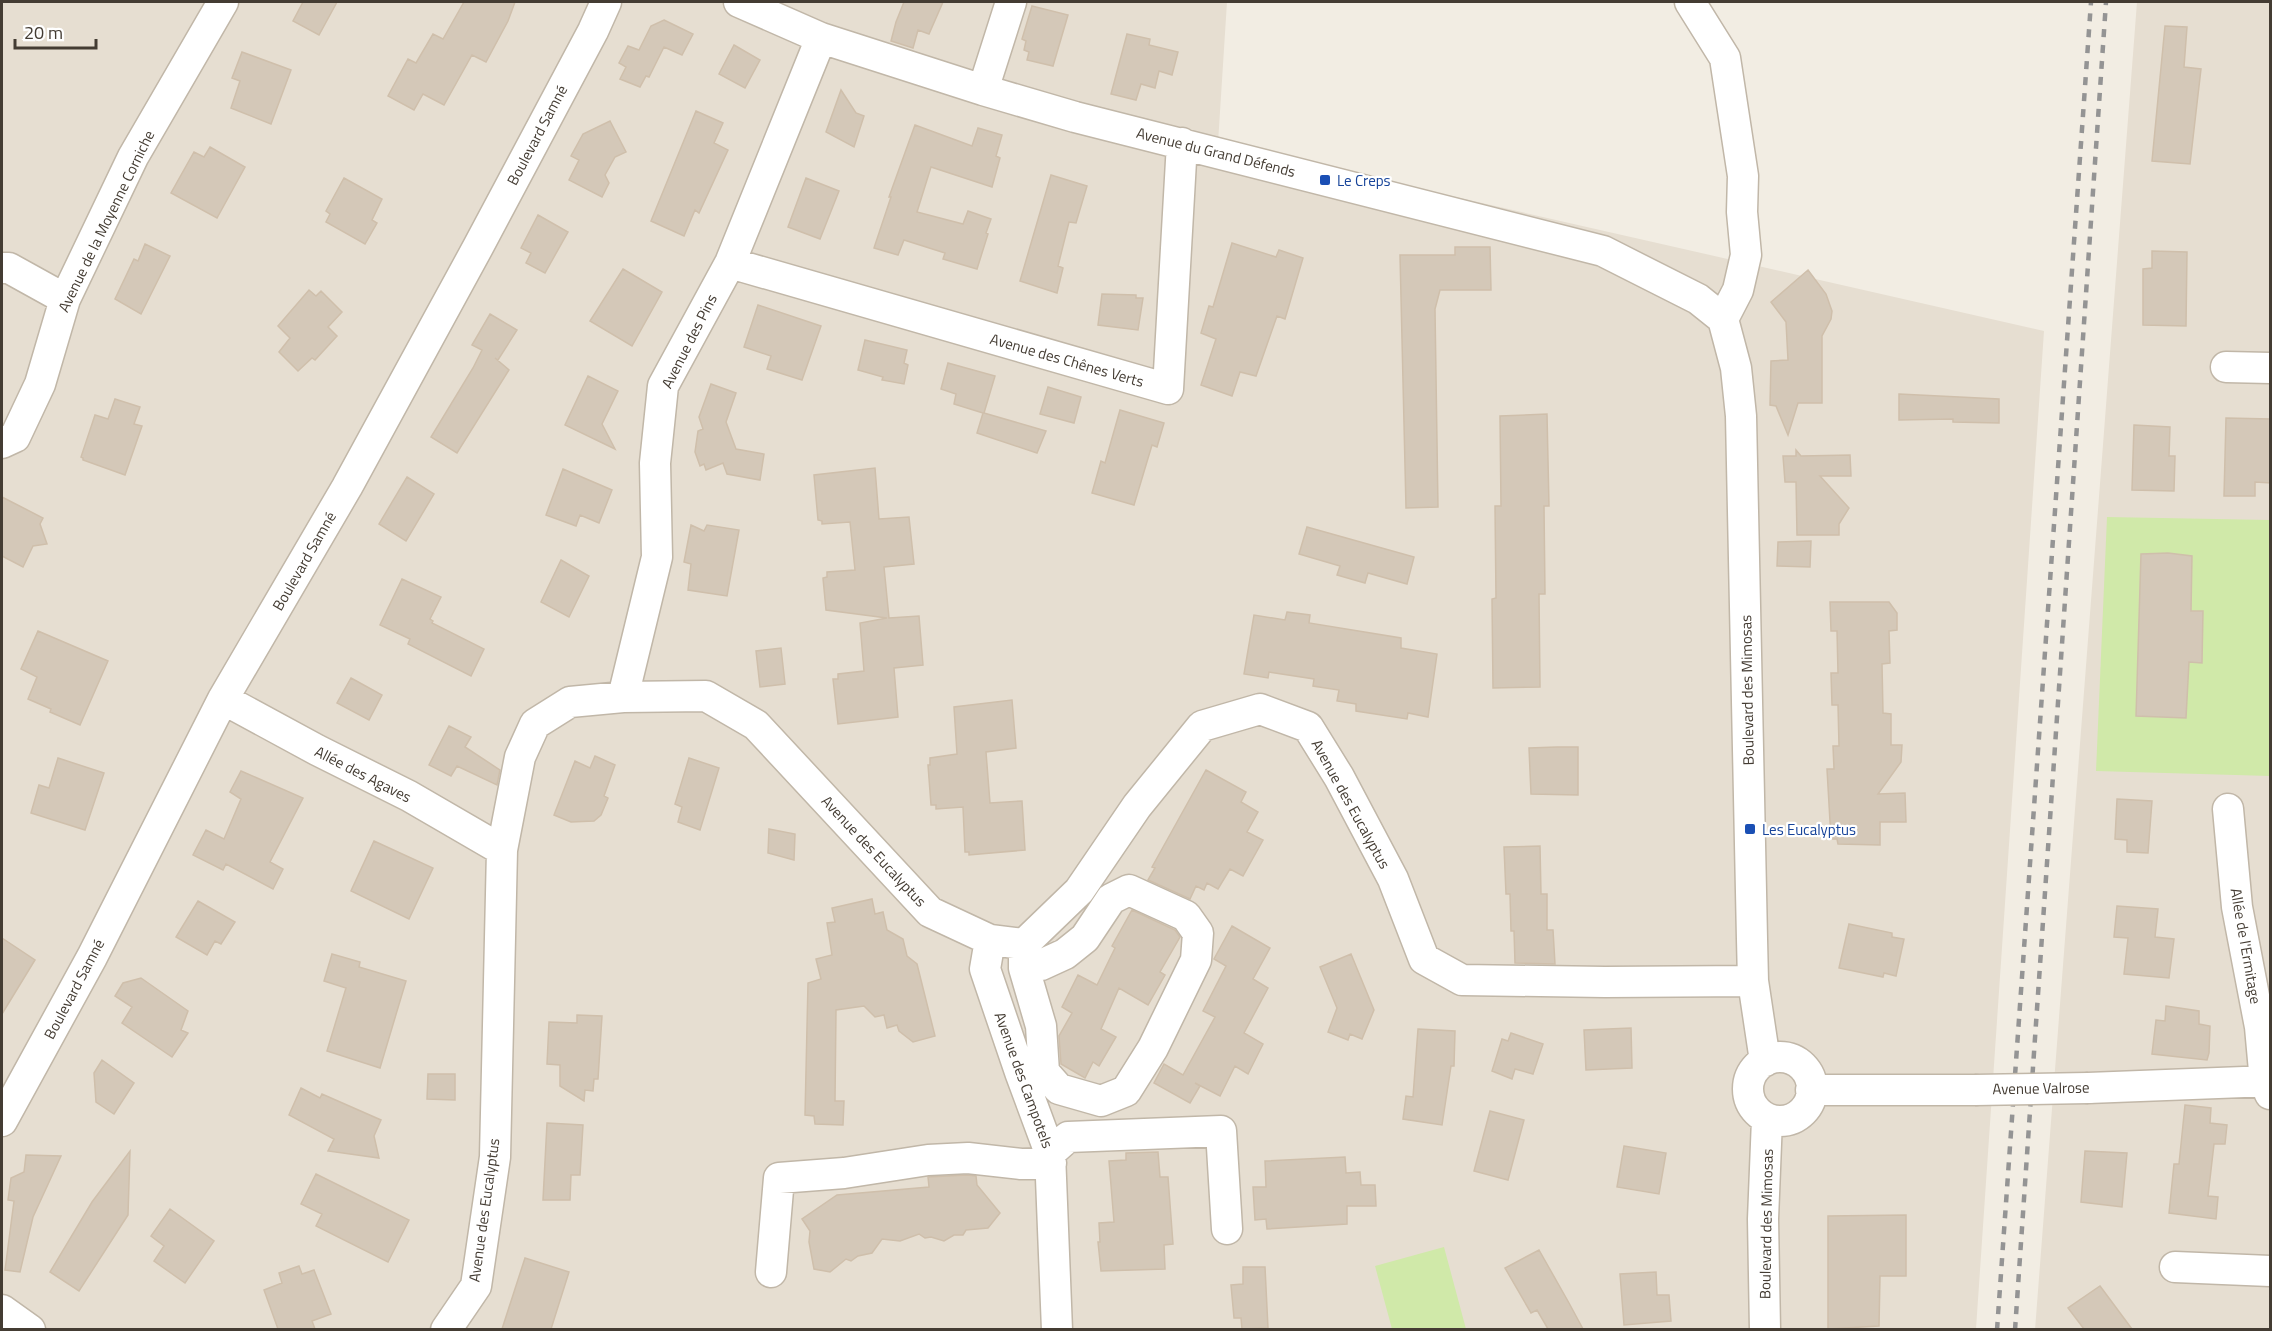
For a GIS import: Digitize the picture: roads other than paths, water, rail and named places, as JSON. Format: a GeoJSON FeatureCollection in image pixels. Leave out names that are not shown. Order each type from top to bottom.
{"type":"FeatureCollection","features":[{"type":"Feature","properties":{"kind":"street","name":"Avenue de la Moyenne Corniche"},"geometry":{"type":"LineString","coordinates":[[2,443],[15,437],[40,384],[65,299],[133,157],[223,2]]}},
{"type":"Feature","properties":{"kind":"street","name":"Boulevard Samné"},"geometry":{"type":"LineString","coordinates":[[2,1121],[92,957],[224,699],[352,477],[478,247],[593,31],[606,2]]}},
{"type":"Feature","properties":{"kind":"street","name":"Avenue du Grand Défends"},"geometry":{"type":"LineString","coordinates":[[739,2],[821,38],[1075,117],[1182,142],[1459,216],[1603,251],[1698,298],[1723,319]]}},
{"type":"Feature","properties":{"kind":"street"},"geometry":{"type":"LineString","coordinates":[[983,90],[1011,2]]}},
{"type":"Feature","properties":{"kind":"street"},"geometry":{"type":"LineString","coordinates":[[1690,2],[1725,58],[1743,176],[1742,212],[1746,255],[1738,290],[1723,319]]}},
{"type":"Feature","properties":{"kind":"street","name":"Avenue des Pins"},"geometry":{"type":"LineString","coordinates":[[623,697],[657,557],[655,463],[663,386],[730,263],[821,38]]}},
{"type":"Feature","properties":{"kind":"street","name":"Avenue des Chênes Verts"},"geometry":{"type":"LineString","coordinates":[[730,263],[1168,389],[1182,142]]}},
{"type":"Feature","properties":{"kind":"street"},"geometry":{"type":"LineString","coordinates":[[2,268],[9,268],[65,299]]}},
{"type":"Feature","properties":{"kind":"street","name":"Boulevard des Mimosas"},"geometry":{"type":"LineString","coordinates":[[1723,319],[1736,368],[1741,416],[1753,981],[1765,1061]]}},
{"type":"Feature","properties":{"kind":"street"},"geometry":{"type":"LineString","coordinates":[[2226,367],[2271,368]]}},
{"type":"Feature","properties":{"kind":"street","name":"Avenue des Eucalyptus"},"geometry":{"type":"LineString","coordinates":[[446,1329],[476,1286],[495,1157],[502,850],[520,757],[536,724],[570,702],[623,697],[706,696],[756,725],[930,912],[1024,956],[1079,891],[1137,806],[1202,726],[1260,709],[1308,726],[1339,777],[1393,879],[1424,959],[1462,980],[1753,981]]}},
{"type":"Feature","properties":{"kind":"street","name":"Allée des Agaves"},"geometry":{"type":"LineString","coordinates":[[224,699],[317,750],[409,796],[502,850]]}},
{"type":"Feature","properties":{"kind":"street","name":"Allée de l'Ermitage"},"geometry":{"type":"LineString","coordinates":[[2228,809],[2237,907],[2269,1085]]}},
{"type":"Feature","properties":{"kind":"street"},"geometry":{"type":"LineString","coordinates":[[1129,890],[1186,916],[1198,933],[1196,960],[1153,1048],[1126,1091],[1101,1101],[1059,1089],[1044,1072],[1041,1026],[1024,956],[1041,965],[1065,954],[1084,938],[1111,899],[1129,890]]}},
{"type":"Feature","properties":{"kind":"street","name":"Avenue des Campotels"},"geometry":{"type":"LineString","coordinates":[[990,940],[985,969],[1051,1158],[1057,1329]]}},
{"type":"Feature","properties":{"kind":"street"},"geometry":{"type":"LineString","coordinates":[[1783,1057],[1792,1060],[1807,1072],[1811,1090],[1810,1100],[1805,1109],[1788,1120],[1777,1121],[1767,1119],[1752,1105],[1748,1086],[1757,1067],[1765,1061],[1783,1057]]}},
{"type":"Feature","properties":{"kind":"street","name":"Avenue Valrose"},"geometry":{"type":"LineString","coordinates":[[1811,1090],[2269,1085]]}},
{"type":"Feature","properties":{"kind":"street","name":"Boulevard des Mimosas"},"geometry":{"type":"LineString","coordinates":[[1765,1329],[1763,1219],[1767,1119]]}},
{"type":"Feature","properties":{"kind":"street"},"geometry":{"type":"LineString","coordinates":[[771,1272],[779,1178],[844,1173],[928,1160],[968,1158],[1021,1164],[1051,1158],[1068,1137],[1221,1131],[1227,1228]]}},
{"type":"Feature","properties":{"kind":"street"},"geometry":{"type":"LineString","coordinates":[[2175,1267],[2271,1271]]}},
{"type":"Feature","properties":{"kind":"street"},"geometry":{"type":"LineString","coordinates":[[2,1310],[30,1329]]}},
{"type":"Feature","properties":{"kind":"railway"},"geometry":{"type":"LineString","coordinates":[[1997,1330],[2091,2]]}},
{"type":"Feature","properties":{"kind":"railway"},"geometry":{"type":"LineString","coordinates":[[2015,1330],[2106,2]]}},
{"type":"Feature","properties":{"kind":"place","name":"Le Creps"},"geometry":{"type":"Point","coordinates":[1325,180]}},
{"type":"Feature","properties":{"kind":"place","name":"Les Eucalyptus"},"geometry":{"type":"Point","coordinates":[1750,829]}}]}
